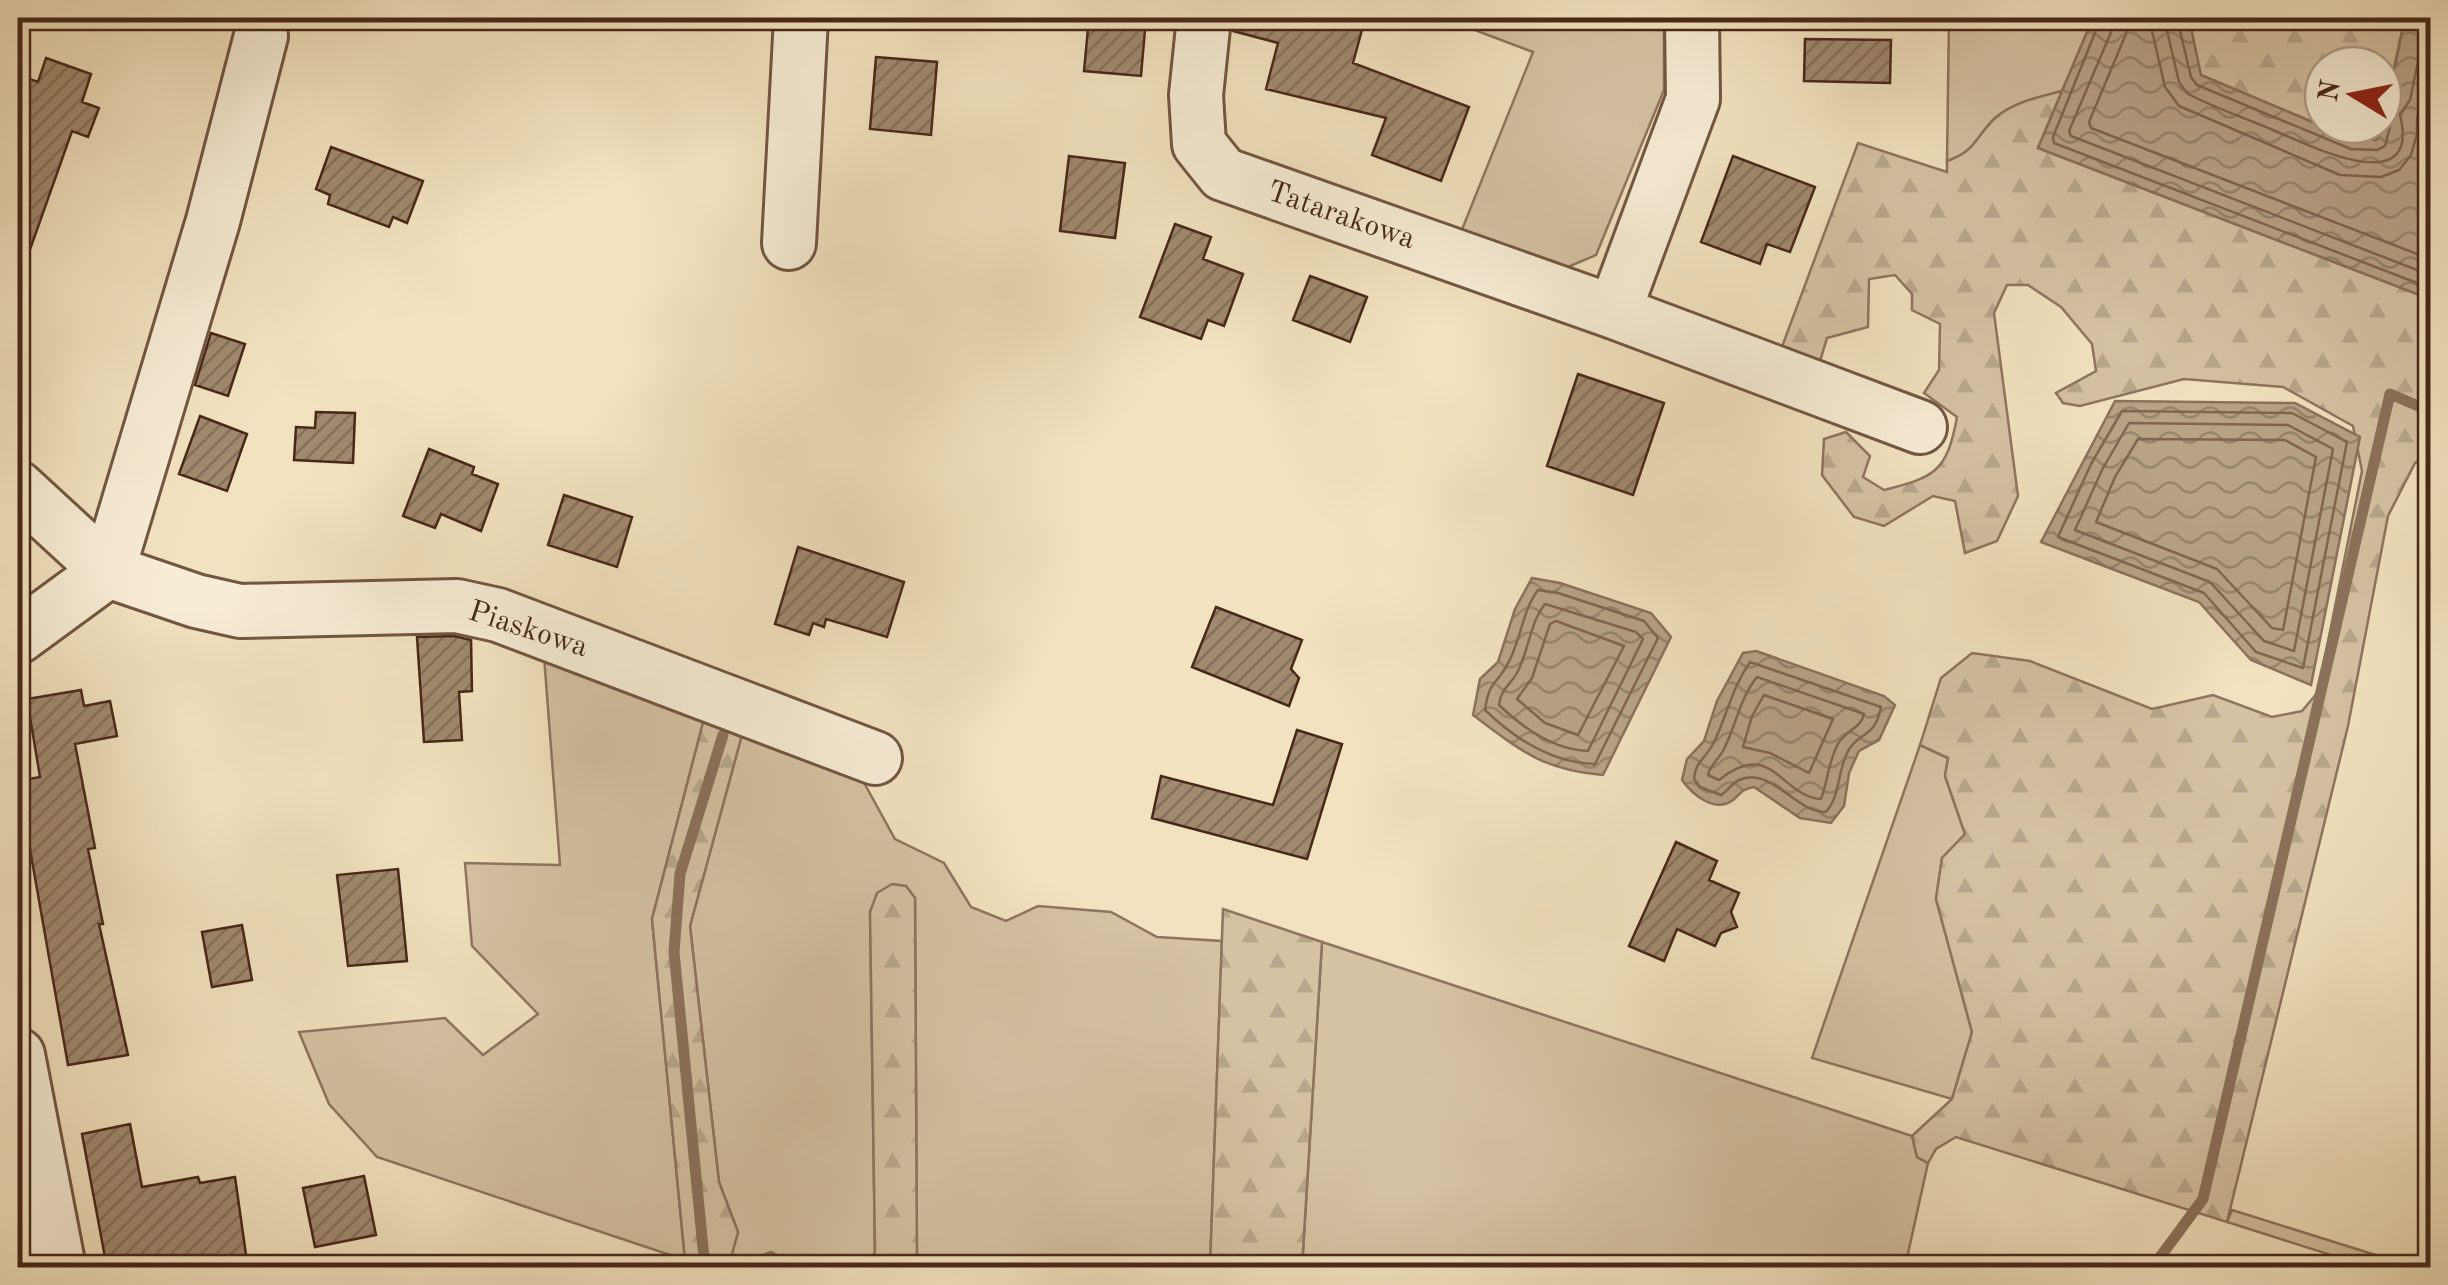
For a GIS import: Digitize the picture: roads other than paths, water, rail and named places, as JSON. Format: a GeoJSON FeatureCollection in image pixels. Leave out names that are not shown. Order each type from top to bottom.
{"type":"FeatureCollection","features":[{"type":"Feature","properties":{"kind":"street"},"geometry":{"type":"LineString","coordinates":[[789,242],[802,18]]}},
{"type":"Feature","properties":{"kind":"street","name":"Tatarakowa"},"geometry":{"type":"LineString","coordinates":[[1204,18],[1196,95],[1199,144],[1222,174],[1614,312],[1920,427]]}},
{"type":"Feature","properties":{"kind":"street"},"geometry":{"type":"LineString","coordinates":[[1614,312],[1692,99],[1692,18]]}},
{"type":"Feature","properties":{"kind":"street"},"geometry":{"type":"LineString","coordinates":[[18,637],[108,571],[214,221],[261,36]]}},
{"type":"Feature","properties":{"kind":"street","name":"Piaskowa"},"geometry":{"type":"LineString","coordinates":[[18,488],[108,571],[196,601],[240,610],[458,606],[498,615],[875,758]]}},
{"type":"Feature","properties":{"kind":"street"},"geometry":{"type":"LineString","coordinates":[[18,1055],[60,1268]]}},
{"type":"Feature","properties":{"kind":"water"},"geometry":{"type":"Polygon","coordinates":[[[2093,18],[2179,18],[2190,23],[2201,75],[2303,118],[2303,145],[2403,145],[2403,45],[2399,45],[2405,18],[2430,18],[2430,299],[2038,148],[2093,18]]]}},
{"type":"Feature","properties":{"kind":"water"},"geometry":{"type":"Polygon","coordinates":[[[2115,401],[2295,403],[2360,437],[2311,685],[2251,660],[2199,602],[2041,542],[2115,401]]]}},
{"type":"Feature","properties":{"kind":"water"},"geometry":{"type":"Polygon","coordinates":[[[1532,578],[1560,583],[1651,613],[1671,637],[1603,775],[1547,763],[1473,715],[1480,679],[1498,662],[1515,609],[1532,578]]]}},
{"type":"Feature","properties":{"kind":"water"},"geometry":{"type":"Polygon","coordinates":[[[1756,651],[1884,696],[1895,705],[1879,740],[1859,751],[1849,773],[1844,806],[1831,823],[1800,818],[1754,787],[1726,804],[1712,804],[1682,780],[1687,759],[1704,741],[1717,701],[1743,653],[1756,651]]]}},
{"type":"Feature","properties":{"kind":"waterway"},"geometry":{"type":"LineString","coordinates":[[2152,1268],[2203,1199],[2390,394],[2430,411]]}},
{"type":"Feature","properties":{"kind":"waterway"},"geometry":{"type":"LineString","coordinates":[[705,1268],[674,952],[680,874],[723,735]]}}]}
